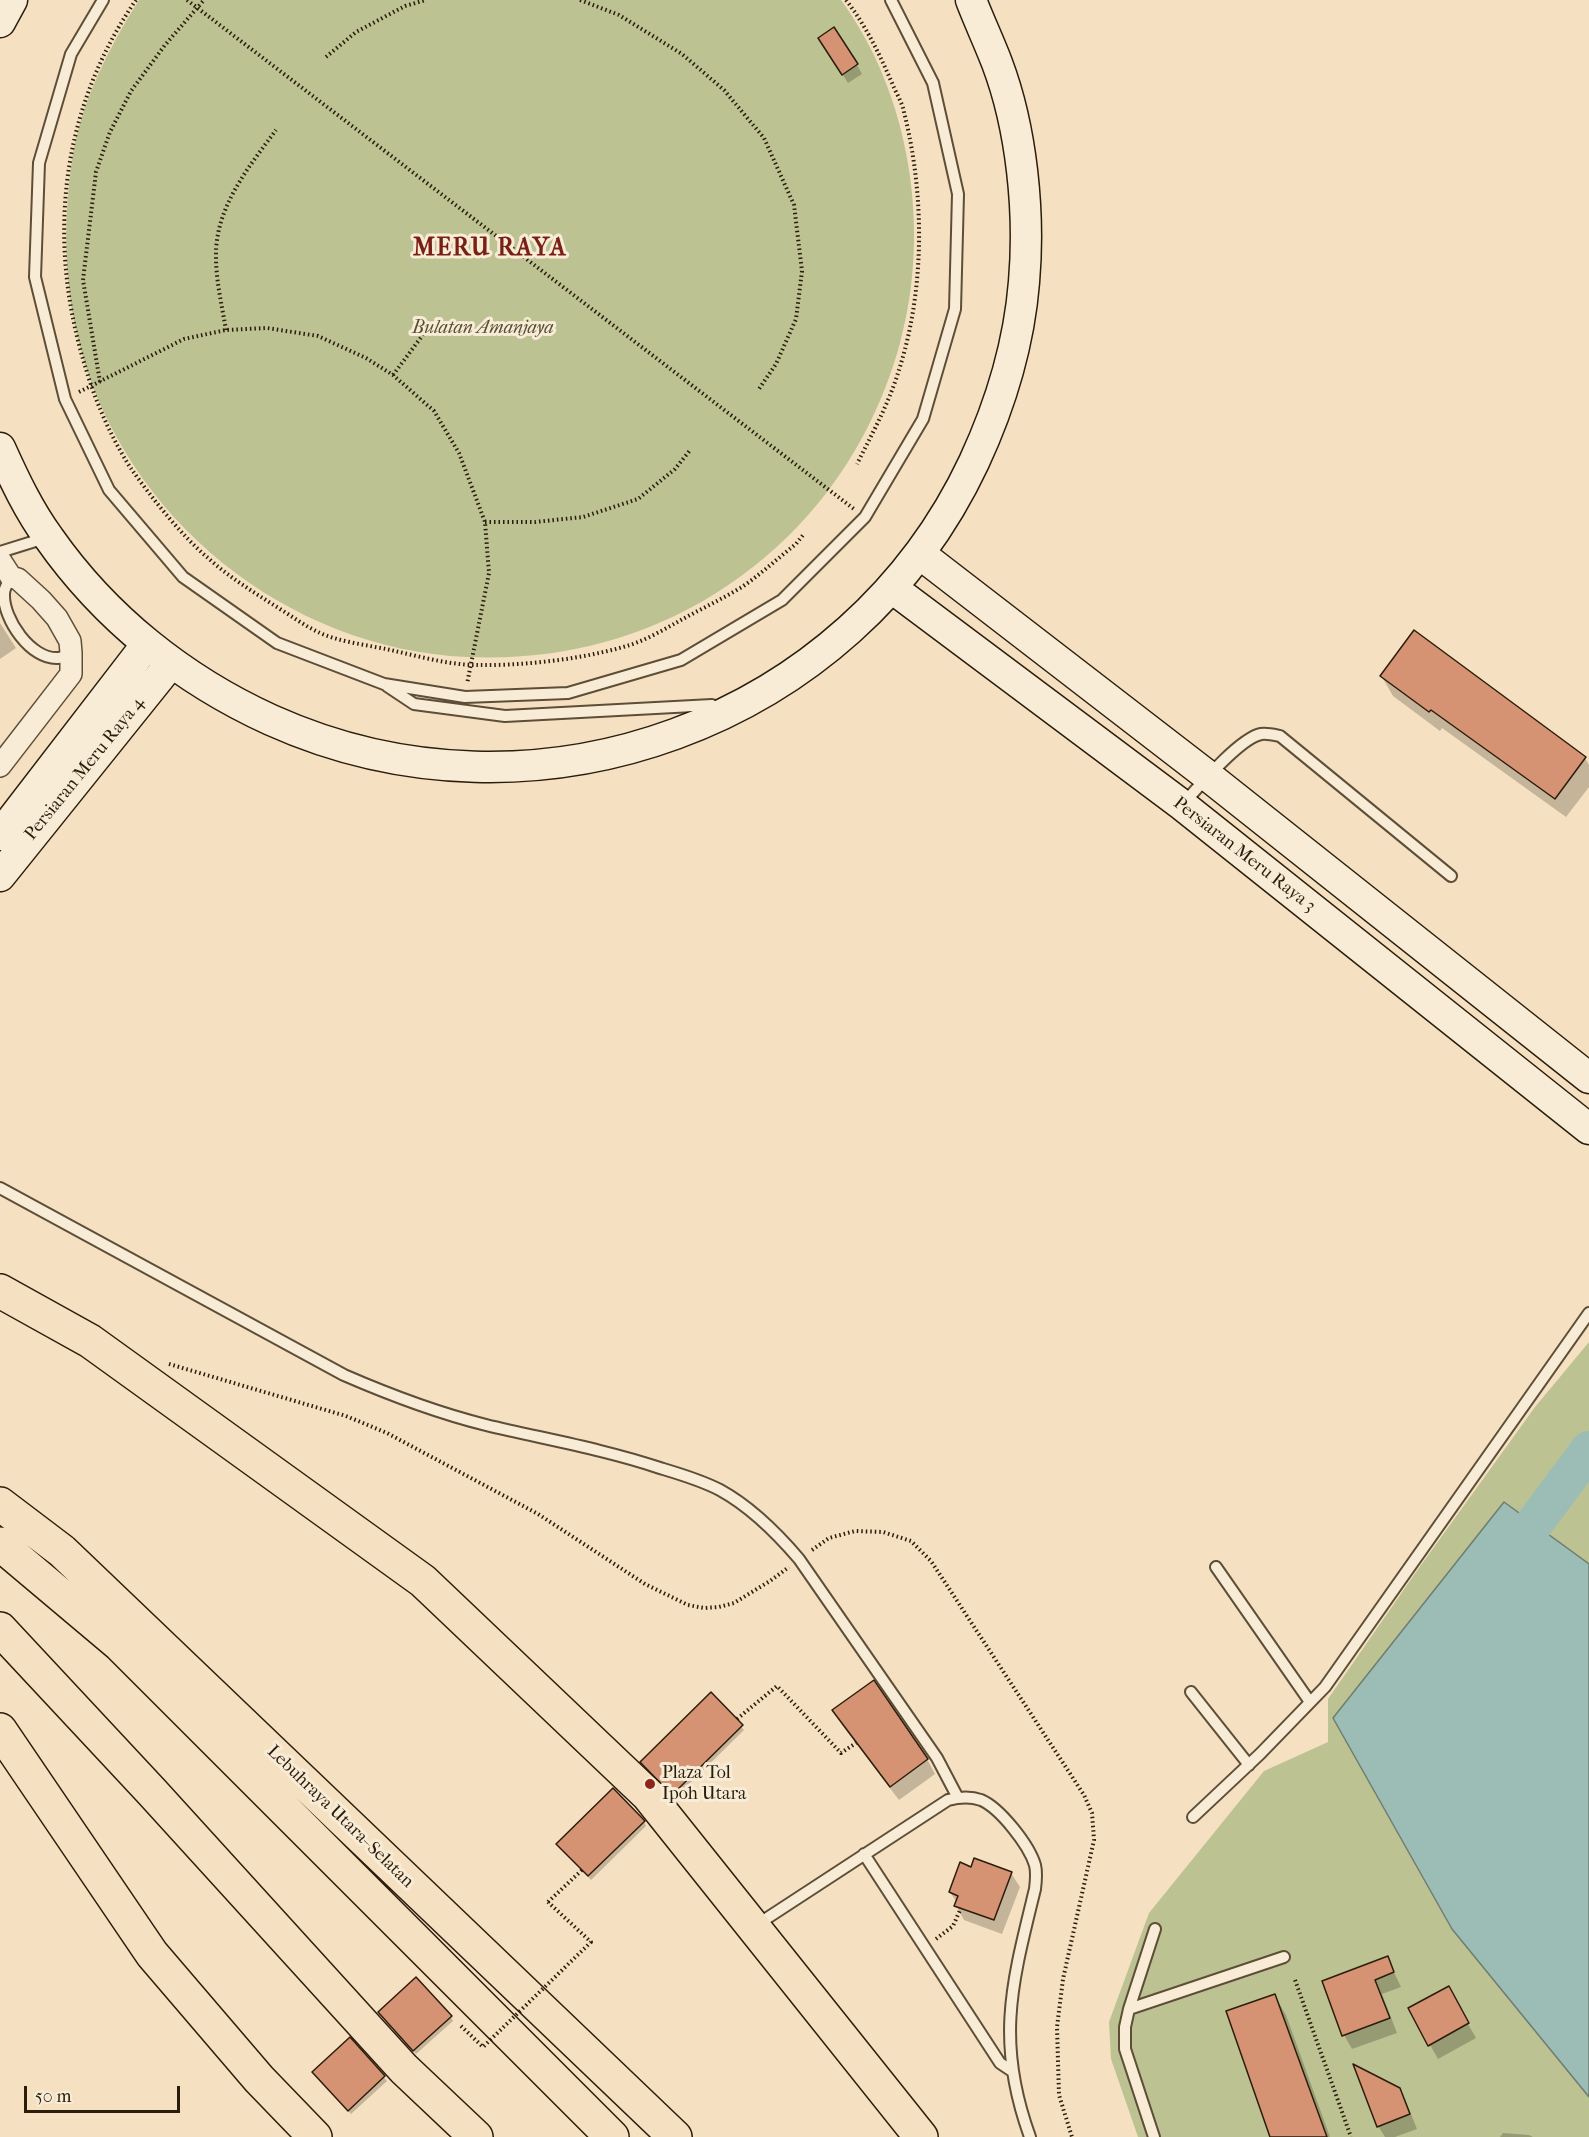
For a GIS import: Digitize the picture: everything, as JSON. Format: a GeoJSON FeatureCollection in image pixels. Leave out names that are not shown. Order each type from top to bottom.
{"type":"FeatureCollection","features":[{"type":"Feature","properties":{"kind":"main road"},"geometry":{"type":"LineString","coordinates":[[0,1291],[90,1341],[423,1581],[648,1795],[921,2137]]}},
{"type":"Feature","properties":{"kind":"main road","name":"Lebuhraya Utara–Selatan"},"geometry":{"type":"LineString","coordinates":[[0,1504],[62,1551],[675,2137]]}},
{"type":"Feature","properties":{"kind":"main road","name":"Lebuhraya Utara–Selatan"},"geometry":{"type":"LineString","coordinates":[[0,1544],[120,1645],[612,2137]]}},
{"type":"Feature","properties":{"kind":"main road"},"geometry":{"type":"LineString","coordinates":[[0,1629],[404,2069],[476,2137]]}},
{"type":"Feature","properties":{"kind":"main road"},"geometry":{"type":"LineString","coordinates":[[0,1730],[152,1954],[259,2079],[315,2137]]}},
{"type":"Feature","properties":{"kind":"street"},"geometry":{"type":"LineString","coordinates":[[0,22],[12,0]]}},
{"type":"Feature","properties":{"kind":"street"},"geometry":{"type":"LineString","coordinates":[[0,448],[17,485],[48,537],[109,609],[171,663],[235,704],[304,735],[377,756],[452,766],[528,766],[603,756],[677,735],[746,704],[786,680],[824,652],[859,622],[892,588],[920,554],[960,493],[991,426],[1012,356],[1024,284],[1026,211],[1017,138],[999,67],[971,0]]}},
{"type":"Feature","properties":{"kind":"street"},"geometry":{"type":"LineString","coordinates":[[920,554],[1208,776],[1589,1078]]}},
{"type":"Feature","properties":{"kind":"street"},"geometry":{"type":"LineString","coordinates":[[0,766],[71,674],[70,641],[57,618],[41,600],[6,569]]}},
{"type":"Feature","properties":{"kind":"street","name":"Persiaran Meru Raya 3"},"geometry":{"type":"LineString","coordinates":[[892,588],[1182,805],[1589,1129]]}},
{"type":"Feature","properties":{"kind":"street","name":"Persiaran Meru Raya 4"},"geometry":{"type":"LineString","coordinates":[[0,835],[147,644]]}},
{"type":"Feature","properties":{"kind":"street","name":"Persiaran Meru Raya 4"},"geometry":{"type":"LineString","coordinates":[[0,876],[171,663]]}},
{"type":"Feature","properties":{"kind":"lane"},"geometry":{"type":"LineString","coordinates":[[103,0],[71,54],[39,164],[35,277],[65,399],[109,490],[183,577],[277,643],[384,684],[465,697],[568,693],[681,660],[782,600],[865,517],[923,419],[955,309],[958,194],[933,82],[891,0]]}},
{"type":"Feature","properties":{"kind":"lane"},"geometry":{"type":"LineString","coordinates":[[0,552],[48,537]]}},
{"type":"Feature","properties":{"kind":"lane"},"geometry":{"type":"LineString","coordinates":[[6,569],[3,592],[5,607],[21,638],[36,652],[57,658],[71,653]]}},
{"type":"Feature","properties":{"kind":"lane"},"geometry":{"type":"LineString","coordinates":[[384,684],[414,704],[505,716],[746,704]]}},
{"type":"Feature","properties":{"kind":"lane"},"geometry":{"type":"LineString","coordinates":[[1182,805],[1208,776],[1245,743],[1261,734],[1280,736],[1451,876]]}},
{"type":"Feature","properties":{"kind":"lane"},"geometry":{"type":"LineString","coordinates":[[0,1188],[344,1375],[381,1392],[484,1424],[627,1457],[719,1490],[750,1509],[780,1537],[799,1559],[937,1758],[958,1798]]}},
{"type":"Feature","properties":{"kind":"lane"},"geometry":{"type":"LineString","coordinates":[[1194,1817],[1249,1765],[1325,1687],[1589,1314]]}},
{"type":"Feature","properties":{"kind":"lane"},"geometry":{"type":"LineString","coordinates":[[1216,1567],[1310,1702]]}},
{"type":"Feature","properties":{"kind":"lane"},"geometry":{"type":"LineString","coordinates":[[1191,1692],[1249,1765]]}},
{"type":"Feature","properties":{"kind":"lane"},"geometry":{"type":"LineString","coordinates":[[753,1928],[948,1800],[979,1799],[990,1804],[1031,1855],[1035,1865],[1035,1889],[1015,1973],[1009,2042],[1018,2101],[1030,2137]]}},
{"type":"Feature","properties":{"kind":"lane"},"geometry":{"type":"LineString","coordinates":[[864,1854],[1000,2063],[1012,2071]]}},
{"type":"Feature","properties":{"kind":"lane"},"geometry":{"type":"LineString","coordinates":[[1154,2137],[1125,2049],[1125,2027],[1155,1929]]}},
{"type":"Feature","properties":{"kind":"lane"},"geometry":{"type":"LineString","coordinates":[[1129,2009],[1284,1957]]}},
{"type":"Feature","properties":{"kind":"path"},"geometry":{"type":"LineString","coordinates":[[136,0],[114,33],[85,98],[71,148],[64,195],[63,245],[70,307],[91,386],[112,435],[131,468],[206,557],[241,584],[321,634],[472,665],[543,662],[625,647],[663,630],[742,586],[796,544],[803,535]]}},
{"type":"Feature","properties":{"kind":"path"},"geometry":{"type":"LineString","coordinates":[[187,0],[865,517]]}},
{"type":"Feature","properties":{"kind":"path"},"geometry":{"type":"LineString","coordinates":[[100,382],[83,280],[96,172],[110,132],[131,91],[165,45],[204,0]]}},
{"type":"Feature","properties":{"kind":"path"},"geometry":{"type":"LineString","coordinates":[[326,57],[356,32],[405,6],[426,0]]}},
{"type":"Feature","properties":{"kind":"path"},"geometry":{"type":"LineString","coordinates":[[580,0],[619,15],[682,54],[724,90],[765,138],[794,205],[802,271],[796,320],[776,364],[759,389]]}},
{"type":"Feature","properties":{"kind":"path"},"geometry":{"type":"LineString","coordinates":[[846,0],[876,44],[904,110],[918,204],[918,264],[911,317],[899,371],[888,402],[857,464]]}},
{"type":"Feature","properties":{"kind":"path"},"geometry":{"type":"LineString","coordinates":[[226,330],[216,255],[223,214],[246,171],[276,130]]}},
{"type":"Feature","properties":{"kind":"path"},"geometry":{"type":"LineString","coordinates":[[65,399],[184,339],[226,330],[267,328],[318,336],[366,358],[393,375],[434,411],[459,453],[485,522],[489,573],[465,697]]}},
{"type":"Feature","properties":{"kind":"path"},"geometry":{"type":"LineString","coordinates":[[393,375],[428,328]]}},
{"type":"Feature","properties":{"kind":"path"},"geometry":{"type":"LineString","coordinates":[[485,522],[535,522],[583,517],[638,499],[675,469],[691,448]]}},
{"type":"Feature","properties":{"kind":"path"},"geometry":{"type":"LineString","coordinates":[[168,1364],[346,1416],[387,1433],[538,1514],[645,1584],[688,1605],[712,1607],[734,1603],[770,1581],[829,1538],[855,1531],[883,1532],[911,1541],[931,1561],[1084,1795],[1092,1813],[1094,1840],[1063,1979],[1057,2027],[1059,2096],[1072,2137]]}},
{"type":"Feature","properties":{"kind":"path"},"geometry":{"type":"LineString","coordinates":[[737,1719],[777,1686],[841,1753],[856,1743]]}},
{"type":"Feature","properties":{"kind":"path"},"geometry":{"type":"LineString","coordinates":[[461,2026],[483,2047],[591,1942],[548,1902],[582,1870]]}},
{"type":"Feature","properties":{"kind":"path"},"geometry":{"type":"LineString","coordinates":[[925,1948],[953,1926],[961,1908]]}},
{"type":"Feature","properties":{"kind":"path"},"geometry":{"type":"LineString","coordinates":[[1295,1980],[1351,2137]]}},
{"type":"Feature","properties":{"kind":"green space","name":"Bulatan Amanjaya"},"geometry":{"type":"Polygon","coordinates":[[[139,0],[841,0],[865,38],[884,78],[899,121],[908,165],[913,210],[914,255],[909,300],[900,343],[887,382],[872,419],[853,454],[831,487],[806,518],[778,546],[747,572],[713,595],[655,625],[625,636],[594,645],[532,655],[467,657],[400,648],[337,629],[277,600],[222,563],[174,517],[133,465],[101,406],[79,343],[70,298],[66,229],[69,183],[76,138],[97,77],[139,0]]]}},
{"type":"Feature","properties":{"kind":"green space"},"geometry":{"type":"Polygon","coordinates":[[[1589,1342],[1589,2137],[1138,2137],[1111,2059],[1109,2022],[1149,1913],[1264,1771],[1328,1742],[1328,1699],[1535,1407],[1589,1342]]]}},
{"type":"Feature","properties":{"kind":"water"},"geometry":{"type":"Polygon","coordinates":[[[1504,1502],[1589,1564],[1589,2097],[1452,1929],[1333,1718],[1504,1502]]]}},
{"type":"Feature","properties":{"kind":"building"},"geometry":{"type":"Polygon","coordinates":[[[834,27],[858,64],[842,75],[818,38],[834,27]]]}},
{"type":"Feature","properties":{"kind":"building"},"geometry":{"type":"Polygon","coordinates":[[[1414,630],[1586,757],[1555,799],[1380,676],[1414,630]]]}},
{"type":"Feature","properties":{"kind":"building"},"geometry":{"type":"Polygon","coordinates":[[[874,1680],[928,1759],[890,1787],[832,1710],[874,1680]]]}},
{"type":"Feature","properties":{"kind":"building"},"geometry":{"type":"Polygon","coordinates":[[[711,1692],[743,1725],[672,1795],[640,1762],[711,1692]]]}},
{"type":"Feature","properties":{"kind":"building"},"geometry":{"type":"Polygon","coordinates":[[[613,1788],[645,1821],[588,1876],[556,1844],[613,1788]]]}},
{"type":"Feature","properties":{"kind":"building"},"geometry":{"type":"Polygon","coordinates":[[[974,1858],[1012,1872],[994,1920],[954,1906],[958,1896],[949,1892],[960,1862],[971,1867],[974,1858]]]}},
{"type":"Feature","properties":{"kind":"building"},"geometry":{"type":"Polygon","coordinates":[[[1388,1956],[1394,1972],[1375,1980],[1390,2018],[1342,2036],[1322,1981],[1388,1956]]]}},
{"type":"Feature","properties":{"kind":"building"},"geometry":{"type":"Polygon","coordinates":[[[416,1977],[452,2016],[413,2051],[378,2012],[416,1977]]]}},
{"type":"Feature","properties":{"kind":"building"},"geometry":{"type":"Polygon","coordinates":[[[1449,1986],[1469,2023],[1428,2046],[1408,2008],[1449,1986]]]}},
{"type":"Feature","properties":{"kind":"building"},"geometry":{"type":"Polygon","coordinates":[[[1275,1994],[1327,2137],[1270,2137],[1226,2011],[1275,1994]]]}},
{"type":"Feature","properties":{"kind":"building"},"geometry":{"type":"Polygon","coordinates":[[[350,2037],[385,2076],[348,2111],[312,2072],[350,2037]]]}},
{"type":"Feature","properties":{"kind":"building"},"geometry":{"type":"Polygon","coordinates":[[[1353,2064],[1400,2088],[1410,2114],[1377,2127],[1353,2064]]]}},
{"type":"Feature","properties":{"kind":"waterway"},"geometry":{"type":"LineString","coordinates":[[1534,1524],[1589,1450]]}},
{"type":"Feature","properties":{"kind":"place","name":"Plaza Tol Ipoh Utara"},"geometry":{"type":"Point","coordinates":[650,1784]}},
{"type":"Feature","properties":{"kind":"district","name":"MERU RAYA"},"geometry":{"type":"Point","coordinates":[490,249]}}]}
